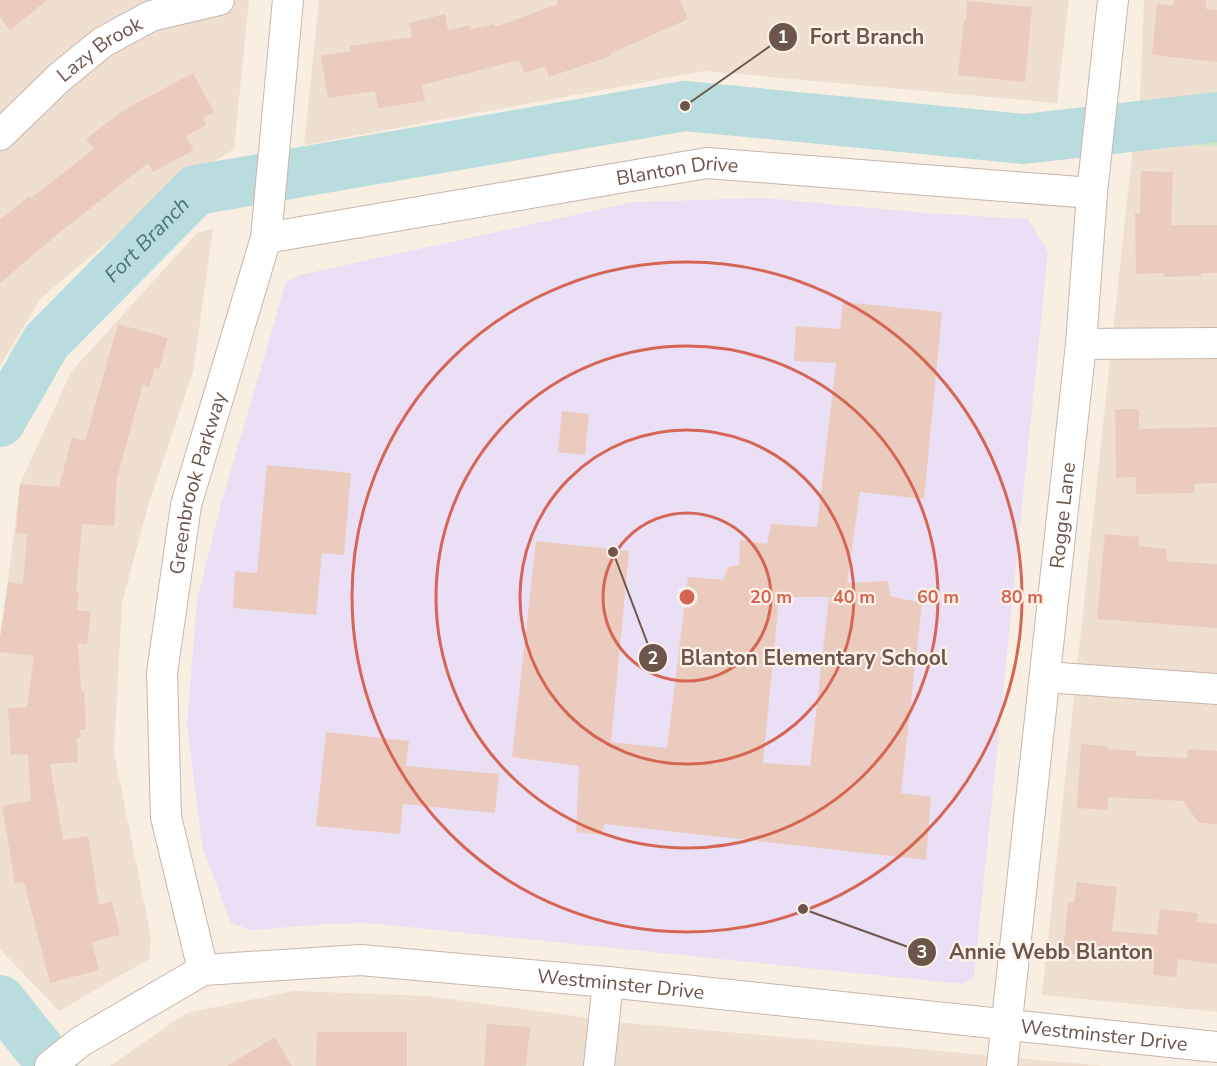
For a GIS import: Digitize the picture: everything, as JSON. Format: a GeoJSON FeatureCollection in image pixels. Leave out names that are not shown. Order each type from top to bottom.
{"type":"FeatureCollection","features":[{"type":"Feature","properties":{"kind":"street","name":"Lazy Brook"},"geometry":{"type":"LineString","coordinates":[[0,135],[60,77],[103,42],[151,16],[219,0]]}},
{"type":"Feature","properties":{"kind":"street","name":"Greenbrook Parkway"},"geometry":{"type":"LineString","coordinates":[[203,970],[166,817],[162,674],[186,505],[267,224],[288,0]]}},
{"type":"Feature","properties":{"kind":"street","name":"Rogge Lane"},"geometry":{"type":"LineString","coordinates":[[1002,1066],[1081,344],[1092,193],[1113,0]]}},
{"type":"Feature","properties":{"kind":"street","name":"Blanton Drive"},"geometry":{"type":"LineString","coordinates":[[267,224],[707,163],[1092,193]]}},
{"type":"Feature","properties":{"kind":"street"},"geometry":{"type":"LineString","coordinates":[[1081,344],[1217,343]]}},
{"type":"Feature","properties":{"kind":"street"},"geometry":{"type":"LineString","coordinates":[[1045,677],[1217,689]]}},
{"type":"Feature","properties":{"kind":"street","name":"Westminster Drive"},"geometry":{"type":"LineString","coordinates":[[50,1066],[80,1042],[203,970],[360,960],[608,982],[1217,1047]]}},
{"type":"Feature","properties":{"kind":"street"},"geometry":{"type":"LineString","coordinates":[[599,1066],[608,982]]}},
{"type":"Feature","properties":{"kind":"shaded area"},"geometry":{"type":"Polygon","coordinates":[[[0,0],[249,0],[234,149],[173,187],[41,298],[0,366],[0,0]]]}},
{"type":"Feature","properties":{"kind":"shaded area"},"geometry":{"type":"Polygon","coordinates":[[[319,0],[1069,0],[1057,103],[705,71],[304,145],[319,0]]]}},
{"type":"Feature","properties":{"kind":"shaded area"},"geometry":{"type":"Polygon","coordinates":[[[1144,0],[1217,0],[1217,96],[1140,100],[1144,0]]]}},
{"type":"Feature","properties":{"kind":"shaded area"},"geometry":{"type":"Polygon","coordinates":[[[1133,145],[1217,146],[1217,1012],[1042,995],[1133,145]]]}},
{"type":"Feature","properties":{"kind":"shaded area"},"geometry":{"type":"Polygon","coordinates":[[[764,198],[926,213],[1028,219],[1048,252],[974,977],[963,984],[368,923],[251,930],[231,923],[202,846],[187,725],[197,600],[221,504],[286,282],[300,275],[633,202],[764,198]]]}},
{"type":"Feature","properties":{"kind":"shaded area"},"geometry":{"type":"Polygon","coordinates":[[[213,229],[193,372],[148,506],[122,603],[114,752],[151,937],[149,959],[59,1011],[0,949],[0,644],[20,484],[71,372],[197,233],[213,229]]]}},
{"type":"Feature","properties":{"kind":"shaded area"},"geometry":{"type":"Polygon","coordinates":[[[294,991],[427,996],[627,1023],[1106,1066],[110,1066],[186,1013],[294,991]]]}},
{"type":"Feature","properties":{"kind":"green space"},"geometry":{"type":"Polygon","coordinates":[[[1217,96],[1217,146],[1133,145],[1140,100],[1217,96]]]}},
{"type":"Feature","properties":{"kind":"building"},"geometry":{"type":"Polygon","coordinates":[[[0,0],[47,0],[10,30],[0,17],[0,0]]]}},
{"type":"Feature","properties":{"kind":"building"},"geometry":{"type":"Polygon","coordinates":[[[557,0],[680,0],[688,19],[610,54],[611,56],[549,77],[545,66],[524,73],[519,60],[422,85],[425,101],[378,108],[375,91],[328,98],[321,56],[350,51],[350,46],[412,37],[409,23],[445,14],[448,30],[470,25],[471,29],[494,24],[495,27],[558,4],[557,0]]]}},
{"type":"Feature","properties":{"kind":"building"},"geometry":{"type":"Polygon","coordinates":[[[1174,0],[1206,0],[1206,9],[1217,10],[1217,62],[1152,55],[1157,4],[1173,5],[1174,0]]]}},
{"type":"Feature","properties":{"kind":"building"},"geometry":{"type":"Polygon","coordinates":[[[967,1],[1032,7],[1025,82],[958,75],[967,1]]]}},
{"type":"Feature","properties":{"kind":"building"},"geometry":{"type":"Polygon","coordinates":[[[193,73],[214,112],[203,118],[206,125],[186,136],[194,150],[153,172],[148,163],[0,283],[0,220],[94,149],[86,139],[122,111],[193,73]]]}},
{"type":"Feature","properties":{"kind":"building"},"geometry":{"type":"Polygon","coordinates":[[[1141,171],[1173,172],[1171,225],[1217,225],[1217,273],[1164,277],[1164,273],[1136,274],[1135,213],[1140,213],[1141,171]]]}},
{"type":"Feature","properties":{"kind":"building"},"geometry":{"type":"Polygon","coordinates":[[[843,302],[942,312],[924,499],[860,492],[847,583],[888,581],[890,596],[922,603],[901,793],[931,797],[926,860],[605,824],[601,835],[576,832],[579,766],[512,757],[536,541],[629,551],[611,742],[667,748],[688,577],[723,580],[728,567],[739,565],[740,540],[767,544],[771,524],[817,527],[836,363],[794,361],[796,326],[840,329],[843,302]],[[779,597],[763,763],[810,766],[829,597],[779,597]]]}},
{"type":"Feature","properties":{"kind":"building"},"geometry":{"type":"Polygon","coordinates":[[[118,324],[168,338],[159,369],[155,368],[149,387],[143,384],[117,478],[114,526],[82,524],[76,591],[79,591],[77,610],[91,612],[87,644],[78,643],[86,729],[80,730],[81,738],[77,738],[78,762],[50,764],[63,840],[88,836],[99,905],[112,901],[120,935],[92,942],[99,970],[50,983],[24,882],[15,883],[2,806],[31,801],[28,754],[11,755],[8,708],[27,707],[34,656],[0,652],[0,637],[8,582],[23,584],[27,534],[16,533],[20,484],[59,487],[72,437],[85,441],[118,324]]]}},
{"type":"Feature","properties":{"kind":"building"},"geometry":{"type":"Polygon","coordinates":[[[1115,409],[1139,409],[1139,429],[1217,427],[1217,483],[1194,484],[1194,493],[1136,494],[1136,477],[1116,478],[1115,409]]]}},
{"type":"Feature","properties":{"kind":"building"},"geometry":{"type":"Polygon","coordinates":[[[562,411],[589,414],[585,455],[558,452],[562,411]]]}},
{"type":"Feature","properties":{"kind":"building"},"geometry":{"type":"Polygon","coordinates":[[[267,465],[351,473],[344,555],[322,553],[316,615],[233,608],[235,571],[257,573],[267,465]]]}},
{"type":"Feature","properties":{"kind":"building"},"geometry":{"type":"Polygon","coordinates":[[[1105,534],[1139,537],[1138,546],[1167,549],[1166,561],[1217,564],[1217,628],[1097,619],[1105,534]]]}},
{"type":"Feature","properties":{"kind":"building"},"geometry":{"type":"Polygon","coordinates":[[[326,732],[409,741],[406,766],[499,774],[495,813],[403,804],[400,834],[316,826],[326,732]]]}},
{"type":"Feature","properties":{"kind":"building"},"geometry":{"type":"Polygon","coordinates":[[[1081,744],[1136,751],[1136,756],[1187,758],[1188,749],[1217,751],[1217,824],[1199,823],[1183,801],[1108,797],[1108,810],[1077,808],[1081,744]]]}},
{"type":"Feature","properties":{"kind":"building"},"geometry":{"type":"Polygon","coordinates":[[[1077,882],[1117,887],[1112,931],[1157,935],[1160,909],[1198,913],[1197,922],[1217,924],[1217,964],[1178,959],[1176,977],[1153,975],[1154,962],[1063,953],[1068,902],[1074,902],[1077,882]]]}},
{"type":"Feature","properties":{"kind":"building"},"geometry":{"type":"Polygon","coordinates":[[[487,1024],[530,1027],[526,1066],[484,1066],[487,1024]]]}},
{"type":"Feature","properties":{"kind":"building"},"geometry":{"type":"Polygon","coordinates":[[[317,1032],[407,1032],[407,1066],[316,1066],[317,1032]]]}},
{"type":"Feature","properties":{"kind":"building"},"geometry":{"type":"Polygon","coordinates":[[[275,1037],[292,1066],[227,1066],[275,1037]]]}},
{"type":"Feature","properties":{"kind":"waterway","name":"Fort Branch"},"geometry":{"type":"LineString","coordinates":[[0,422],[46,342],[196,190],[685,106],[1024,139],[1217,117]]}},
{"type":"Feature","properties":{"kind":"waterway","name":"Fort Branch"},"geometry":{"type":"LineString","coordinates":[[0,1000],[53,1066]]}},
{"type":"Feature","properties":{"kind":"place","name":"Fort Branch"},"geometry":{"type":"Point","coordinates":[685,106]}},
{"type":"Feature","properties":{"kind":"place","name":"Blanton Elementary School"},"geometry":{"type":"Point","coordinates":[613,552]}},
{"type":"Feature","properties":{"kind":"place","name":"Annie Webb Blanton"},"geometry":{"type":"Point","coordinates":[803,909]}}]}
